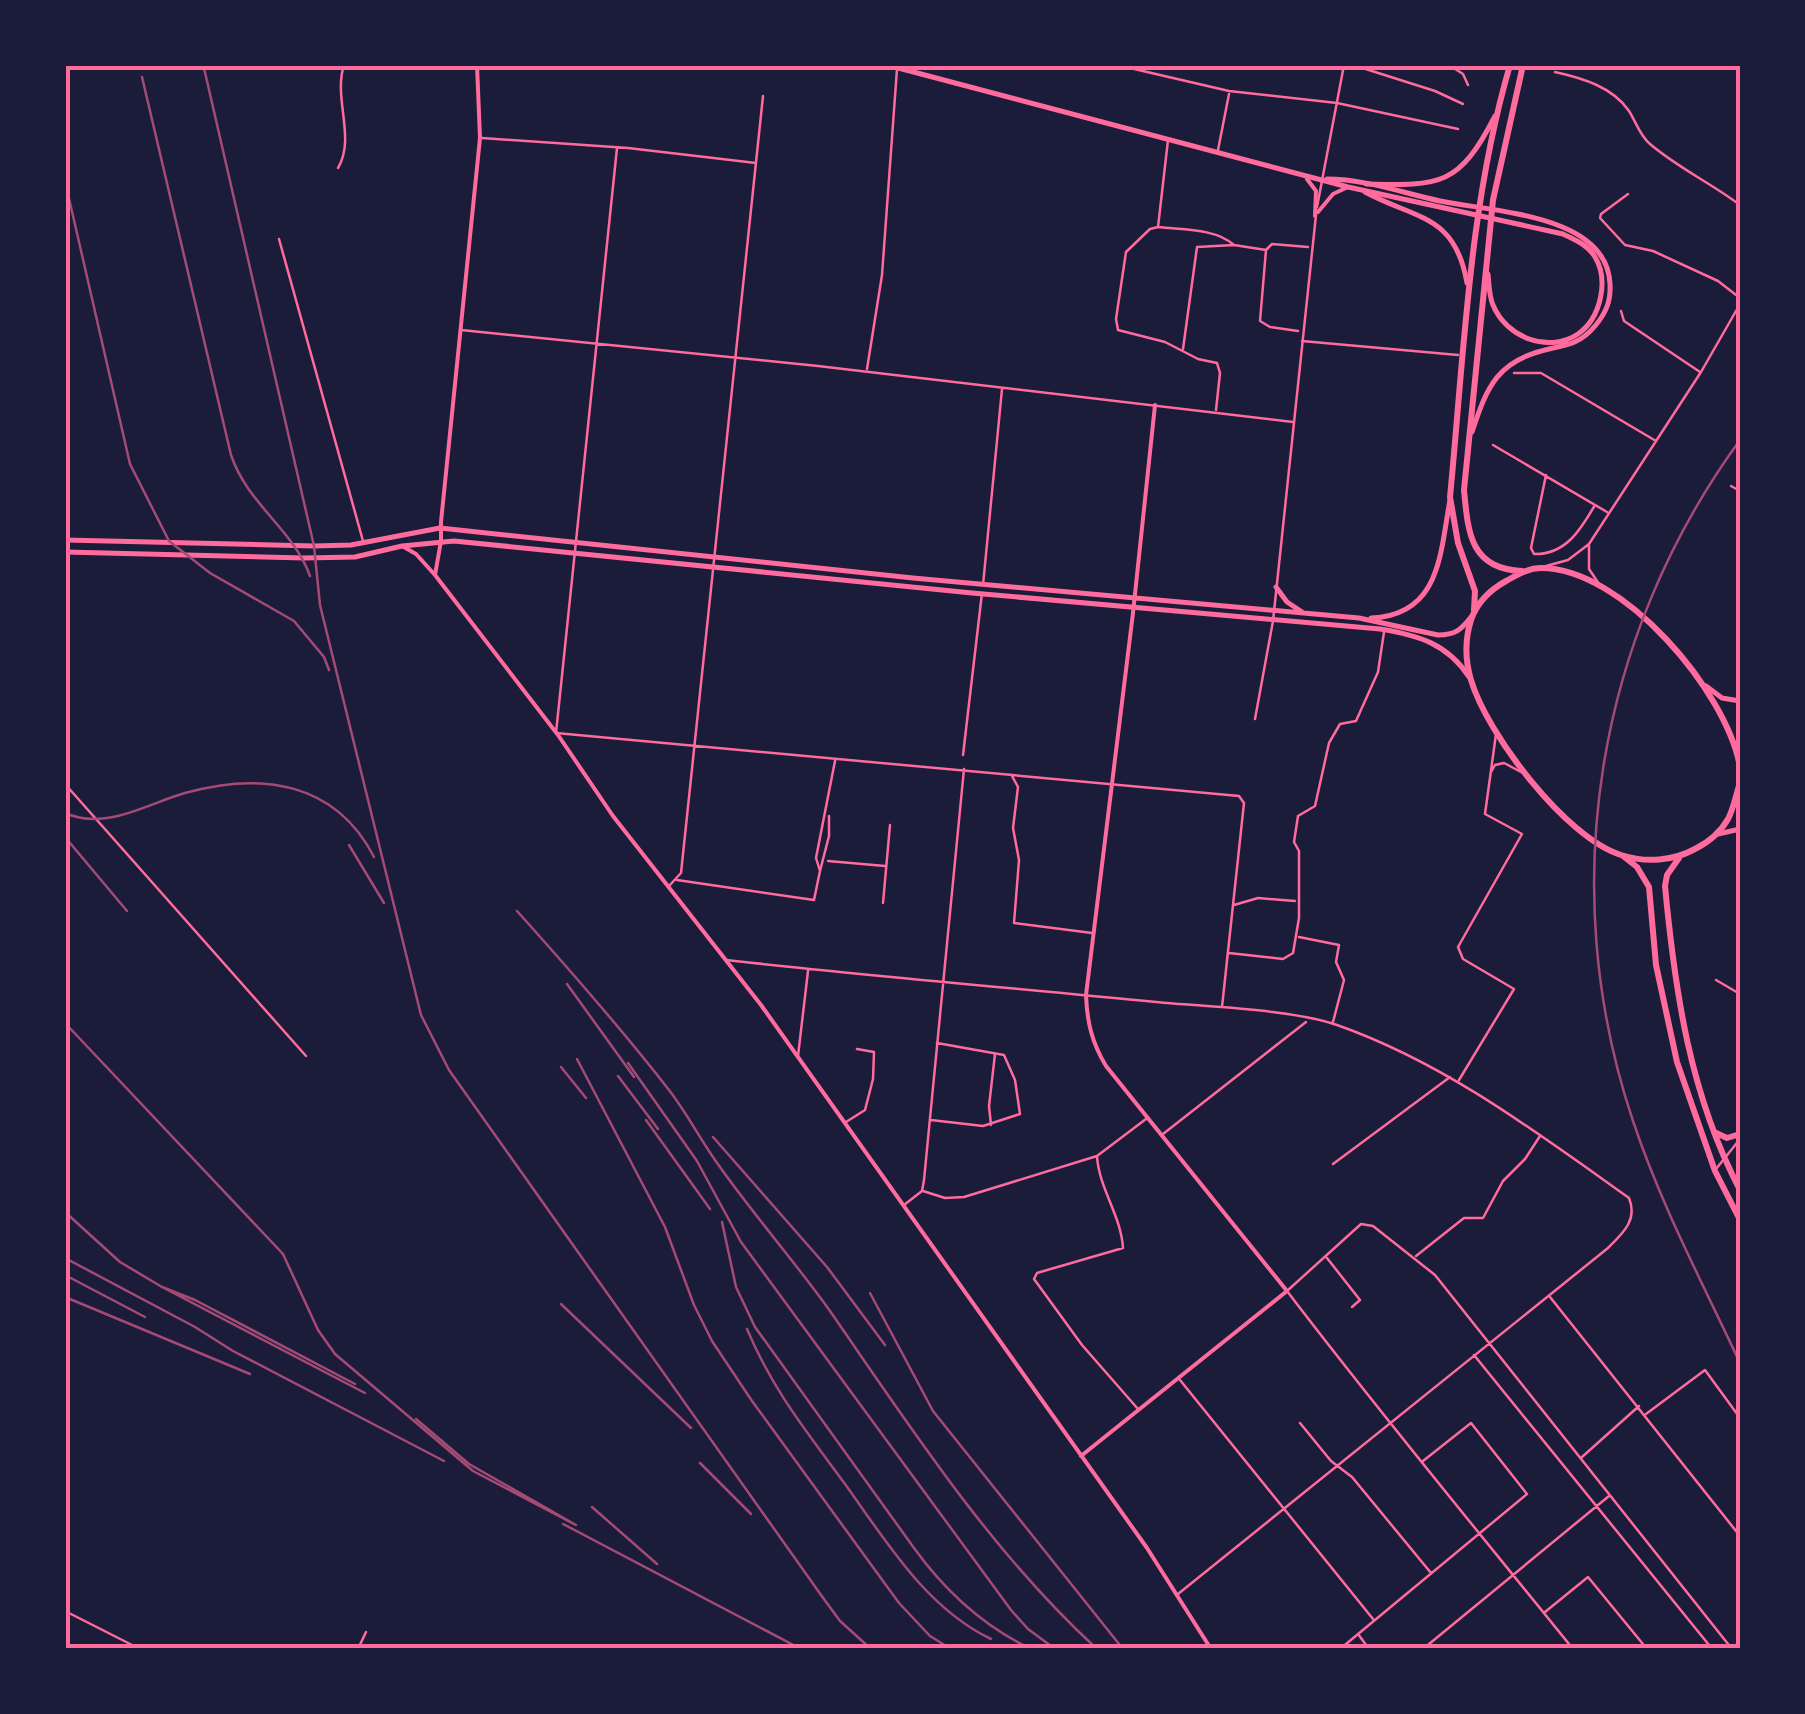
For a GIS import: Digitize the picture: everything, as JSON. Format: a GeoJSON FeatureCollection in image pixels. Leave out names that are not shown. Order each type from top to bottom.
{"type":"FeatureCollection","features":[{"type":"Feature","properties":{"kind":"highway"},"geometry":{"type":"LineString","coordinates":[[1510,65],[1480,198],[1450,497],[1458,543],[1476,591],[1466,643],[1470,680],[1496,733],[1526,774],[1562,815],[1637,868],[1649,888],[1656,965],[1677,1062],[1714,1171],[1740,1220]]}},
{"type":"Feature","properties":{"kind":"highway"},"geometry":{"type":"LineString","coordinates":[[1523,65],[1490,223],[1464,490],[1471,538],[1487,562],[1501,570],[1539,568],[1574,575],[1656,628],[1706,686],[1740,767]]}},
{"type":"Feature","properties":{"kind":"highway"},"geometry":{"type":"LineString","coordinates":[[1473,613],[1487,594],[1523,571]]}},
{"type":"Feature","properties":{"kind":"highway"},"geometry":{"type":"LineString","coordinates":[[1740,783],[1730,816],[1718,834],[1680,857],[1667,875],[1666,886],[1672,957],[1688,1050],[1712,1131],[1740,1190]]}},
{"type":"Feature","properties":{"kind":"highway"},"geometry":{"type":"LineString","coordinates":[[1622,856],[1657,860],[1680,857]]}},
{"type":"Feature","properties":{"kind":"highway"},"geometry":{"type":"LineString","coordinates":[[1712,1131],[1727,1138],[1740,1137]]}},
{"type":"Feature","properties":{"kind":"main road"},"geometry":{"type":"LineString","coordinates":[[887,65],[1323,178],[1542,220],[1586,238],[1600,250],[1610,270],[1611,300],[1583,340],[1541,342],[1522,338],[1505,325],[1492,304],[1486,263]]}},
{"type":"Feature","properties":{"kind":"main road"},"geometry":{"type":"LineString","coordinates":[[1323,178],[1348,187],[1366,188],[1439,180],[1456,173],[1470,160],[1496,114]]}},
{"type":"Feature","properties":{"kind":"main road"},"geometry":{"type":"LineString","coordinates":[[1366,188],[1419,214],[1448,234],[1463,263],[1469,310]]}},
{"type":"Feature","properties":{"kind":"main road"},"geometry":{"type":"LineString","coordinates":[[1469,440],[1493,378],[1503,368],[1535,352],[1571,341]]}},
{"type":"Feature","properties":{"kind":"main road"},"geometry":{"type":"LineString","coordinates":[[1359,618],[1379,617],[1409,607],[1432,584],[1450,497]]}},
{"type":"Feature","properties":{"kind":"main road"},"geometry":{"type":"LineString","coordinates":[[65,540],[346,545],[440,528],[1359,618],[1451,636],[1460,631],[1473,613]]}},
{"type":"Feature","properties":{"kind":"main road"},"geometry":{"type":"LineString","coordinates":[[65,552],[348,557],[441,541],[576,552],[1385,630],[1431,641],[1448,651],[1470,680]]}},
{"type":"Feature","properties":{"kind":"main road"},"geometry":{"type":"LineString","coordinates":[[1276,587],[1287,602],[1304,614]]}},
{"type":"Feature","properties":{"kind":"main road"},"geometry":{"type":"LineString","coordinates":[[1706,686],[1722,698],[1740,701]]}},
{"type":"Feature","properties":{"kind":"main road"},"geometry":{"type":"LineString","coordinates":[[1738,757],[1740,728]]}},
{"type":"Feature","properties":{"kind":"main road"},"geometry":{"type":"LineString","coordinates":[[1718,834],[1740,829]]}},
{"type":"Feature","properties":{"kind":"street"},"geometry":{"type":"LineString","coordinates":[[338,168],[345,156],[338,82],[344,65]]}},
{"type":"Feature","properties":{"kind":"street"},"geometry":{"type":"LineString","coordinates":[[435,575],[480,138],[477,65]]}},
{"type":"Feature","properties":{"kind":"street"},"geometry":{"type":"LineString","coordinates":[[1117,65],[1229,91],[1337,103],[1458,128]]}},
{"type":"Feature","properties":{"kind":"street"},"geometry":{"type":"LineString","coordinates":[[1255,719],[1273,621],[1310,246],[1344,65]]}},
{"type":"Feature","properties":{"kind":"street"},"geometry":{"type":"LineString","coordinates":[[1354,65],[1463,104]]}},
{"type":"Feature","properties":{"kind":"street"},"geometry":{"type":"LineString","coordinates":[[1449,65],[1463,74],[1468,86]]}},
{"type":"Feature","properties":{"kind":"street"},"geometry":{"type":"LineString","coordinates":[[866,372],[882,275],[897,66]]}},
{"type":"Feature","properties":{"kind":"street"},"geometry":{"type":"LineString","coordinates":[[1555,72],[1582,78],[1613,94],[1649,144],[1740,206]]}},
{"type":"Feature","properties":{"kind":"street"},"geometry":{"type":"LineString","coordinates":[[1218,152],[1229,91]]}},
{"type":"Feature","properties":{"kind":"street"},"geometry":{"type":"LineString","coordinates":[[678,880],[763,96]]}},
{"type":"Feature","properties":{"kind":"street"},"geometry":{"type":"LineString","coordinates":[[480,138],[756,163]]}},
{"type":"Feature","properties":{"kind":"street"},"geometry":{"type":"LineString","coordinates":[[1158,227],[1168,138]]}},
{"type":"Feature","properties":{"kind":"street"},"geometry":{"type":"LineString","coordinates":[[556,733],[617,148]]}},
{"type":"Feature","properties":{"kind":"street"},"geometry":{"type":"LineString","coordinates":[[1295,171],[1312,184],[1316,216]]}},
{"type":"Feature","properties":{"kind":"street"},"geometry":{"type":"LineString","coordinates":[[1316,216],[1323,203],[1348,187]]}},
{"type":"Feature","properties":{"kind":"street"},"geometry":{"type":"LineString","coordinates":[[1628,194],[1600,218],[1625,245],[1666,257],[1718,282],[1740,298]]}},
{"type":"Feature","properties":{"kind":"street"},"geometry":{"type":"LineString","coordinates":[[1216,412],[1220,372],[1217,363],[1198,359],[1165,342],[1118,330],[1116,320],[1126,252],[1150,229],[1221,236],[1234,245]]}},
{"type":"Feature","properties":{"kind":"street"},"geometry":{"type":"LineString","coordinates":[[279,239],[363,542]]}},
{"type":"Feature","properties":{"kind":"street"},"geometry":{"type":"LineString","coordinates":[[1301,331],[1270,327],[1260,321],[1266,250],[1272,244],[1310,246]]}},
{"type":"Feature","properties":{"kind":"street"},"geometry":{"type":"LineString","coordinates":[[1183,351],[1197,247],[1234,245],[1266,250]]}},
{"type":"Feature","properties":{"kind":"street"},"geometry":{"type":"LineString","coordinates":[[1539,568],[1568,560],[1589,544],[1657,442],[1740,304]]}},
{"type":"Feature","properties":{"kind":"street"},"geometry":{"type":"LineString","coordinates":[[1621,310],[1624,322],[1701,372]]}},
{"type":"Feature","properties":{"kind":"street"},"geometry":{"type":"LineString","coordinates":[[460,330],[1293,422]]}},
{"type":"Feature","properties":{"kind":"street"},"geometry":{"type":"LineString","coordinates":[[1300,340],[1464,356]]}},
{"type":"Feature","properties":{"kind":"street"},"geometry":{"type":"LineString","coordinates":[[1514,372],[1541,373],[1657,442]]}},
{"type":"Feature","properties":{"kind":"street"},"geometry":{"type":"LineString","coordinates":[[963,755],[1002,388]]}},
{"type":"Feature","properties":{"kind":"street"},"geometry":{"type":"LineString","coordinates":[[1155,406],[1086,995],[1087,1019],[1095,1048],[1389,1425],[1572,1649]]}},
{"type":"Feature","properties":{"kind":"street"},"geometry":{"type":"LineString","coordinates":[[1493,444],[1608,513]]}},
{"type":"Feature","properties":{"kind":"street"},"geometry":{"type":"LineString","coordinates":[[1546,476],[1531,548],[1534,554],[1567,544],[1578,535],[1595,505]]}},
{"type":"Feature","properties":{"kind":"street"},"geometry":{"type":"LineString","coordinates":[[1731,486],[1740,491]]}},
{"type":"Feature","properties":{"kind":"street"},"geometry":{"type":"LineString","coordinates":[[111,540],[113,554]]}},
{"type":"Feature","properties":{"kind":"street"},"geometry":{"type":"LineString","coordinates":[[1589,544],[1589,569],[1604,591]]}},
{"type":"Feature","properties":{"kind":"street"},"geometry":{"type":"LineString","coordinates":[[346,545],[348,557]]}},
{"type":"Feature","properties":{"kind":"street"},"geometry":{"type":"LineString","coordinates":[[402,546],[416,554],[435,575],[798,1056],[1177,1594],[1211,1649]]}},
{"type":"Feature","properties":{"kind":"street"},"geometry":{"type":"LineString","coordinates":[[1228,953],[1284,959],[1293,953],[1298,936],[1299,851],[1294,842],[1298,816],[1315,806],[1329,743],[1340,724],[1356,722],[1378,672],[1385,630]]}},
{"type":"Feature","properties":{"kind":"street"},"geometry":{"type":"LineString","coordinates":[[1740,650],[1740,659]]}},
{"type":"Feature","properties":{"kind":"street"},"geometry":{"type":"LineString","coordinates":[[1739,690],[1740,675]]}},
{"type":"Feature","properties":{"kind":"street"},"geometry":{"type":"LineString","coordinates":[[556,733],[1239,796],[1244,803],[1222,1009]]}},
{"type":"Feature","properties":{"kind":"street"},"geometry":{"type":"LineString","coordinates":[[1458,1082],[1514,989],[1463,960],[1458,947],[1522,834],[1485,814],[1496,733]]}},
{"type":"Feature","properties":{"kind":"street"},"geometry":{"type":"LineString","coordinates":[[820,871],[816,858],[836,759]]}},
{"type":"Feature","properties":{"kind":"street"},"geometry":{"type":"LineString","coordinates":[[1490,773],[1504,763],[1526,774]]}},
{"type":"Feature","properties":{"kind":"street"},"geometry":{"type":"LineString","coordinates":[[903,1206],[922,1188],[964,769]]}},
{"type":"Feature","properties":{"kind":"street"},"geometry":{"type":"LineString","coordinates":[[1012,776],[1018,787],[1013,828],[1019,860],[1014,923],[1094,933]]}},
{"type":"Feature","properties":{"kind":"street"},"geometry":{"type":"LineString","coordinates":[[65,784],[306,1056]]}},
{"type":"Feature","properties":{"kind":"street"},"geometry":{"type":"LineString","coordinates":[[668,887],[678,880],[814,900],[829,836],[828,809]]}},
{"type":"Feature","properties":{"kind":"street"},"geometry":{"type":"LineString","coordinates":[[883,903],[890,825]]}},
{"type":"Feature","properties":{"kind":"street"},"geometry":{"type":"LineString","coordinates":[[825,860],[886,866]]}},
{"type":"Feature","properties":{"kind":"street"},"geometry":{"type":"LineString","coordinates":[[1233,905],[1258,898],[1296,902]]}},
{"type":"Feature","properties":{"kind":"street"},"geometry":{"type":"LineString","coordinates":[[1298,936],[1339,945],[1336,962],[1344,980],[1332,1023]]}},
{"type":"Feature","properties":{"kind":"street"},"geometry":{"type":"LineString","coordinates":[[725,960],[1332,1023],[1451,1076],[1629,1198],[1633,1212],[1627,1230],[1177,1594]]}},
{"type":"Feature","properties":{"kind":"street"},"geometry":{"type":"LineString","coordinates":[[798,1056],[809,969]]}},
{"type":"Feature","properties":{"kind":"street"},"geometry":{"type":"LineString","coordinates":[[1716,980],[1740,994]]}},
{"type":"Feature","properties":{"kind":"street"},"geometry":{"type":"LineString","coordinates":[[1162,1135],[1309,1020]]}},
{"type":"Feature","properties":{"kind":"street"},"geometry":{"type":"LineString","coordinates":[[930,1120],[991,1125],[1020,1114],[1007,1059],[995,1052],[936,1043]]}},
{"type":"Feature","properties":{"kind":"street"},"geometry":{"type":"LineString","coordinates":[[844,1123],[865,1110],[873,1079],[874,1052],[857,1049]]}},
{"type":"Feature","properties":{"kind":"street"},"geometry":{"type":"LineString","coordinates":[[991,1125],[989,1106],[995,1052]]}},
{"type":"Feature","properties":{"kind":"street"},"geometry":{"type":"LineString","coordinates":[[1333,1164],[1451,1076]]}},
{"type":"Feature","properties":{"kind":"street"},"geometry":{"type":"LineString","coordinates":[[922,1188],[946,1198],[964,1197],[1096,1156],[1148,1118]]}},
{"type":"Feature","properties":{"kind":"street"},"geometry":{"type":"LineString","coordinates":[[1414,1257],[1464,1218],[1483,1218],[1503,1181],[1541,1135]]}},
{"type":"Feature","properties":{"kind":"street"},"geometry":{"type":"LineString","coordinates":[[1714,1171],[1740,1137]]}},
{"type":"Feature","properties":{"kind":"street"},"geometry":{"type":"LineString","coordinates":[[1096,1156],[1123,1248],[1037,1272],[1034,1279],[1082,1345],[1138,1410]]}},
{"type":"Feature","properties":{"kind":"street"},"geometry":{"type":"LineString","coordinates":[[1080,1456],[1287,1290],[1361,1224],[1366,1224],[1435,1275],[1732,1649]]}},
{"type":"Feature","properties":{"kind":"street"},"geometry":{"type":"LineString","coordinates":[[1326,1257],[1360,1300],[1352,1307]]}},
{"type":"Feature","properties":{"kind":"street"},"geometry":{"type":"LineString","coordinates":[[1549,1296],[1740,1536]]}},
{"type":"Feature","properties":{"kind":"street"},"geometry":{"type":"LineString","coordinates":[[1473,1354],[1709,1645]]}},
{"type":"Feature","properties":{"kind":"street"},"geometry":{"type":"LineString","coordinates":[[1646,1414],[1705,1370],[1740,1418]]}},
{"type":"Feature","properties":{"kind":"street"},"geometry":{"type":"LineString","coordinates":[[1179,1378],[1374,1620]]}},
{"type":"Feature","properties":{"kind":"street"},"geometry":{"type":"LineString","coordinates":[[1581,1458],[1639,1405]]}},
{"type":"Feature","properties":{"kind":"street"},"geometry":{"type":"LineString","coordinates":[[1300,1422],[1432,1574]]}},
{"type":"Feature","properties":{"kind":"street"},"geometry":{"type":"LineString","coordinates":[[1340,1649],[1526,1494],[1471,1423],[1422,1462]]}},
{"type":"Feature","properties":{"kind":"street"},"geometry":{"type":"LineString","coordinates":[[1422,1649],[1610,1496]]}},
{"type":"Feature","properties":{"kind":"street"},"geometry":{"type":"LineString","coordinates":[[1544,1613],[1588,1577],[1647,1649]]}},
{"type":"Feature","properties":{"kind":"street"},"geometry":{"type":"LineString","coordinates":[[65,1611],[140,1649]]}},
{"type":"Feature","properties":{"kind":"street"},"geometry":{"type":"LineString","coordinates":[[358,1649],[366,1632]]}},
{"type":"Feature","properties":{"kind":"street"},"geometry":{"type":"LineString","coordinates":[[1358,1634],[1369,1649]]}},
{"type":"Feature","properties":{"kind":"railway"},"geometry":{"type":"LineString","coordinates":[[204,68],[314,546],[320,605],[421,1015],[449,1070],[821,1595],[840,1621],[871,1649]]}},
{"type":"Feature","properties":{"kind":"railway"},"geometry":{"type":"LineString","coordinates":[[142,77],[231,455],[248,488],[293,544],[310,576]]}},
{"type":"Feature","properties":{"kind":"railway"},"geometry":{"type":"LineString","coordinates":[[65,181],[130,464],[169,541],[210,573],[294,621],[324,657],[329,670]]}},
{"type":"Feature","properties":{"kind":"railway"},"geometry":{"type":"LineString","coordinates":[[1740,440],[1691,516],[1652,597],[1622,681],[1603,767],[1595,856],[1597,944],[1609,1033],[1633,1121],[1669,1214],[1740,1363]]}},
{"type":"Feature","properties":{"kind":"railway"},"geometry":{"type":"LineString","coordinates":[[65,813],[80,818],[111,817],[213,787],[267,784],[317,798],[339,812],[374,857]]}},
{"type":"Feature","properties":{"kind":"railway"},"geometry":{"type":"LineString","coordinates":[[65,837],[127,911]]}},
{"type":"Feature","properties":{"kind":"railway"},"geometry":{"type":"LineString","coordinates":[[349,845],[384,903]]}},
{"type":"Feature","properties":{"kind":"railway"},"geometry":{"type":"LineString","coordinates":[[517,911],[669,1090],[729,1179],[816,1292],[987,1530],[1097,1649]]}},
{"type":"Feature","properties":{"kind":"railway"},"geometry":{"type":"LineString","coordinates":[[567,984],[634,1077]]}},
{"type":"Feature","properties":{"kind":"railway"},"geometry":{"type":"LineString","coordinates":[[65,1023],[283,1254],[318,1330],[335,1354],[473,1471],[576,1525],[469,1464],[416,1419]]}},
{"type":"Feature","properties":{"kind":"railway"},"geometry":{"type":"LineString","coordinates":[[577,1059],[665,1227],[712,1341],[899,1603],[930,1636],[951,1649]]}},
{"type":"Feature","properties":{"kind":"railway"},"geometry":{"type":"LineString","coordinates":[[628,1063],[697,1161],[741,1242],[1011,1610],[1055,1649]]}},
{"type":"Feature","properties":{"kind":"railway"},"geometry":{"type":"LineString","coordinates":[[561,1067],[586,1098]]}},
{"type":"Feature","properties":{"kind":"railway"},"geometry":{"type":"LineString","coordinates":[[618,1076],[658,1129]]}},
{"type":"Feature","properties":{"kind":"railway"},"geometry":{"type":"LineString","coordinates":[[646,1120],[710,1209]]}},
{"type":"Feature","properties":{"kind":"railway"},"geometry":{"type":"LineString","coordinates":[[713,1137],[827,1267],[885,1345]]}},
{"type":"Feature","properties":{"kind":"railway"},"geometry":{"type":"LineString","coordinates":[[65,1212],[120,1262],[162,1287]]}},
{"type":"Feature","properties":{"kind":"railway"},"geometry":{"type":"LineString","coordinates":[[722,1222],[736,1287],[755,1327],[914,1548],[966,1606],[1031,1649]]}},
{"type":"Feature","properties":{"kind":"railway"},"geometry":{"type":"LineString","coordinates":[[65,1258],[444,1461]]}},
{"type":"Feature","properties":{"kind":"railway"},"geometry":{"type":"LineString","coordinates":[[65,1275],[145,1317]]}},
{"type":"Feature","properties":{"kind":"railway"},"geometry":{"type":"LineString","coordinates":[[355,1384],[195,1300],[162,1287],[365,1393]]}},
{"type":"Feature","properties":{"kind":"railway"},"geometry":{"type":"LineString","coordinates":[[870,1293],[933,1411],[1123,1649]]}},
{"type":"Feature","properties":{"kind":"railway"},"geometry":{"type":"LineString","coordinates":[[65,1297],[250,1374]]}},
{"type":"Feature","properties":{"kind":"railway"},"geometry":{"type":"LineString","coordinates":[[561,1304],[691,1428]]}},
{"type":"Feature","properties":{"kind":"railway"},"geometry":{"type":"LineString","coordinates":[[747,1329],[791,1410],[892,1550],[947,1610],[991,1639]]}},
{"type":"Feature","properties":{"kind":"railway"},"geometry":{"type":"LineString","coordinates":[[700,1463],[751,1514]]}},
{"type":"Feature","properties":{"kind":"railway"},"geometry":{"type":"LineString","coordinates":[[592,1507],[657,1564]]}},
{"type":"Feature","properties":{"kind":"railway"},"geometry":{"type":"LineString","coordinates":[[563,1524],[801,1649]]}}]}
